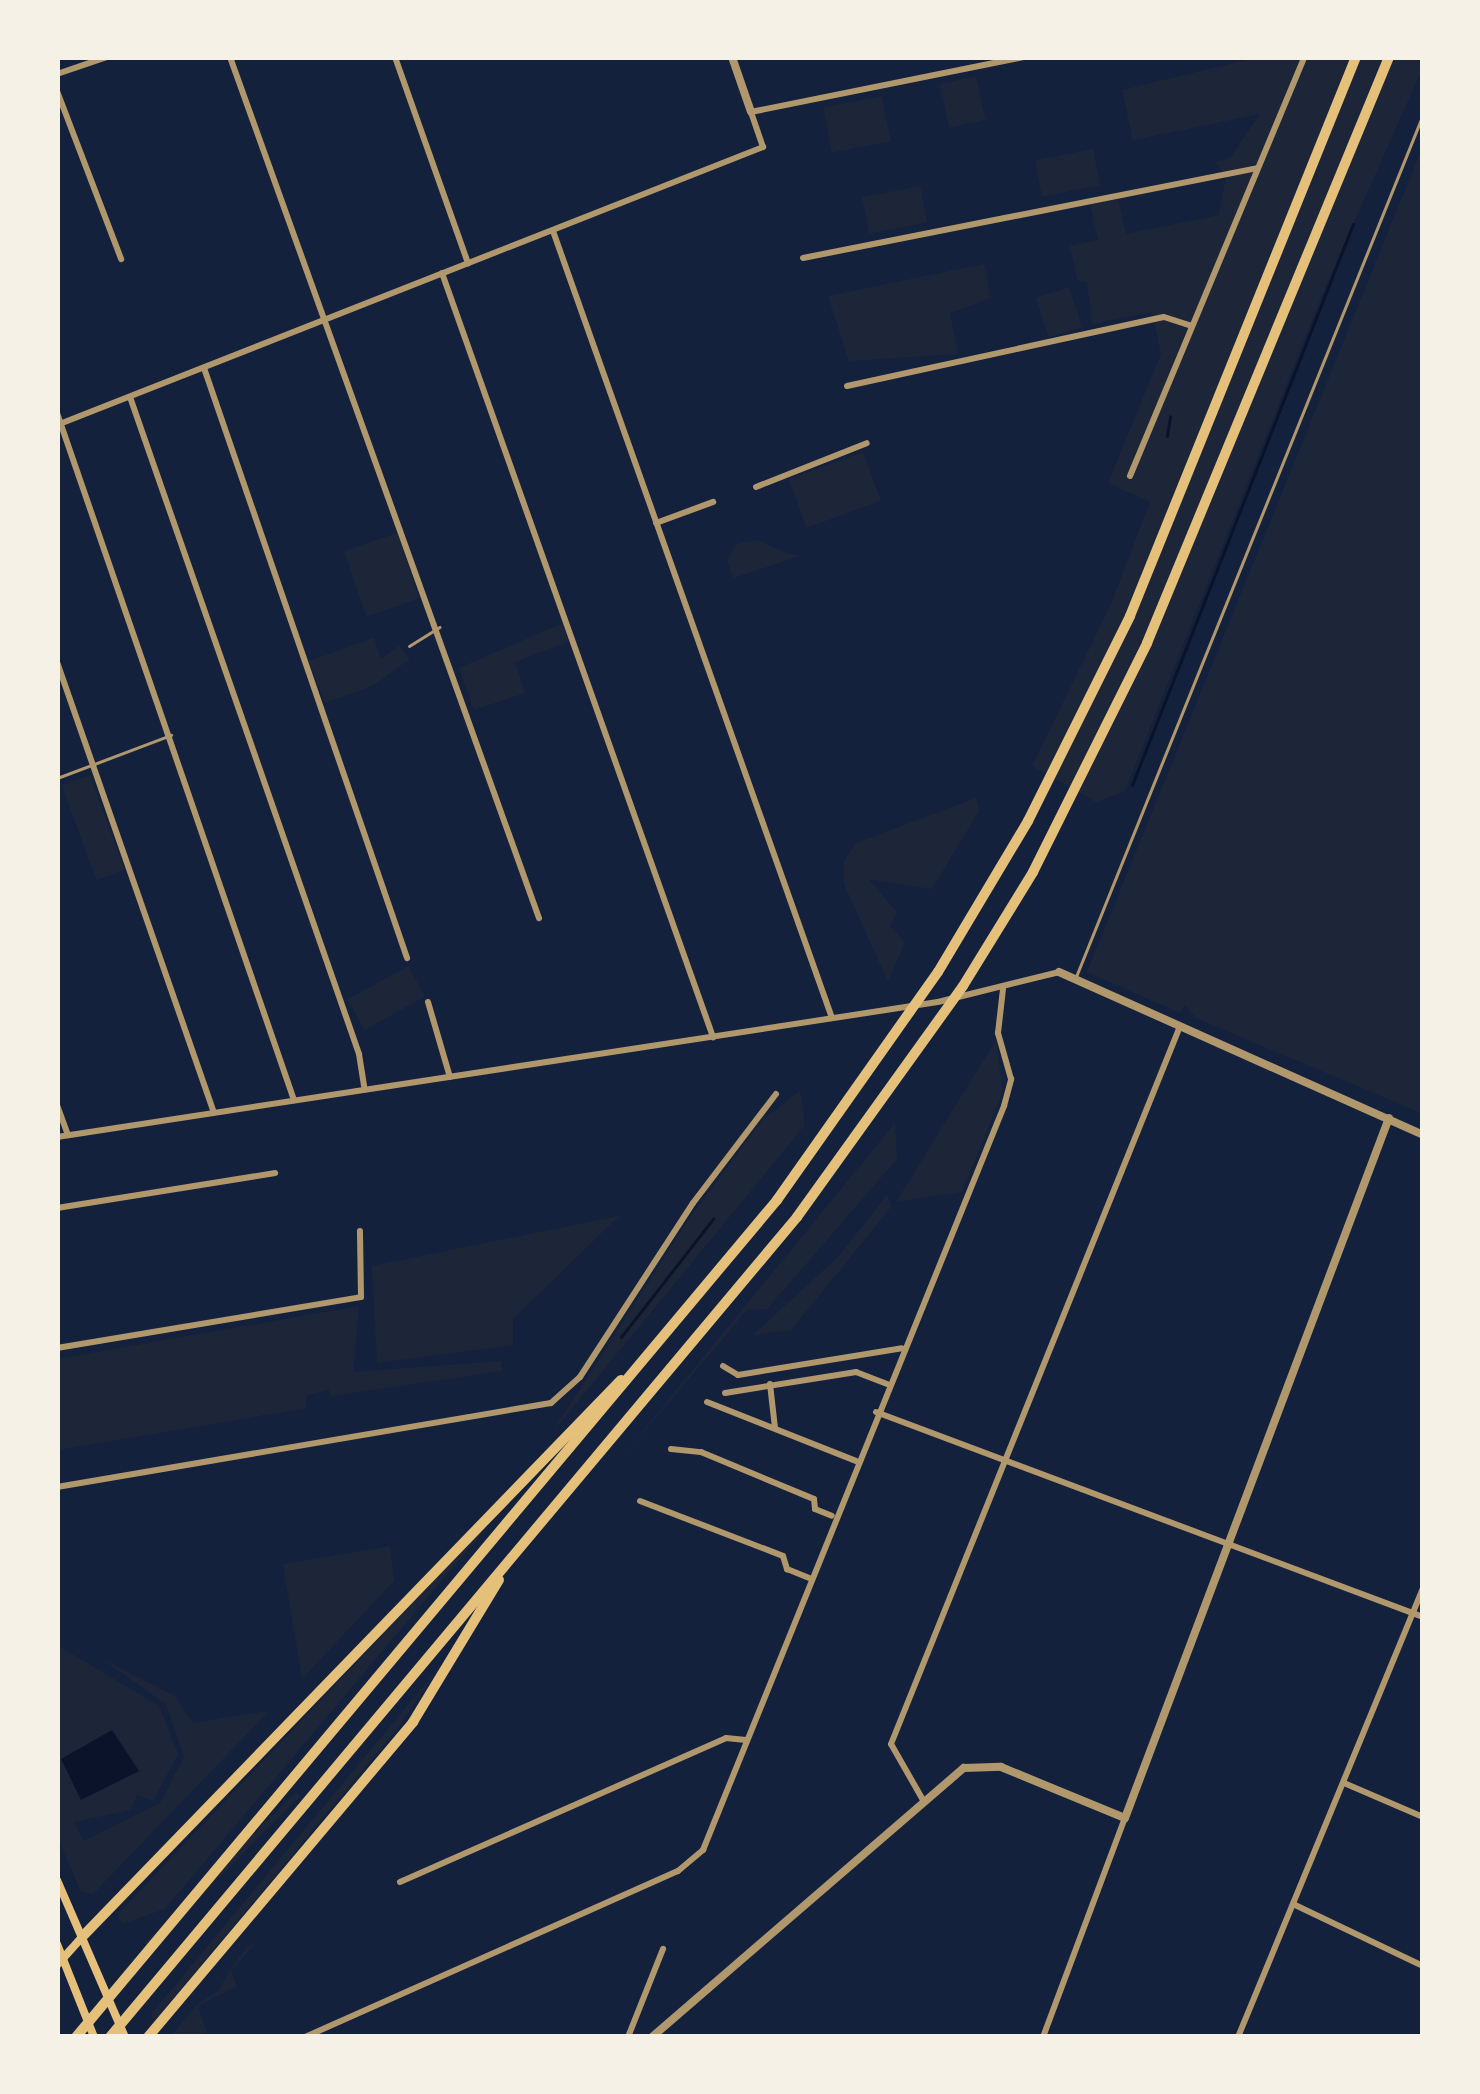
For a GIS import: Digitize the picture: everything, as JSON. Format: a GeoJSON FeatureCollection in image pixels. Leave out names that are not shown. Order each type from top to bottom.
{"type":"FeatureCollection","features":[{"type":"Feature","properties":{"kind":"highway"},"geometry":{"type":"LineString","coordinates":[[76,2037],[655,1349],[854,1096],[948,957],[1058,766],[1186,486],[1356,57]]}},
{"type":"Feature","properties":{"kind":"highway"},"geometry":{"type":"LineString","coordinates":[[110,2037],[506,1566],[893,1090],[991,941],[1076,789],[1179,571],[1389,57]]}},
{"type":"Feature","properties":{"kind":"highway"},"geometry":{"type":"LineString","coordinates":[[82,1937],[551,1444],[655,1349]]}},
{"type":"Feature","properties":{"kind":"highway"},"geometry":{"type":"LineString","coordinates":[[148,2037],[413,1722],[506,1566]]}},
{"type":"Feature","properties":{"kind":"main road"},"geometry":{"type":"LineString","coordinates":[[57,1880],[125,2037]]}},
{"type":"Feature","properties":{"kind":"main road"},"geometry":{"type":"LineString","coordinates":[[60,1961],[82,1937]]}},
{"type":"Feature","properties":{"kind":"main road"},"geometry":{"type":"LineString","coordinates":[[57,1944],[94,2037]]}},
{"type":"Feature","properties":{"kind":"street"},"geometry":{"type":"LineString","coordinates":[[57,74],[107,57]]}},
{"type":"Feature","properties":{"kind":"street"},"geometry":{"type":"LineString","coordinates":[[230,57],[439,627],[539,918]]}},
{"type":"Feature","properties":{"kind":"street"},"geometry":{"type":"LineString","coordinates":[[395,57],[468,263]]}},
{"type":"Feature","properties":{"kind":"street"},"geometry":{"type":"LineString","coordinates":[[59,424],[764,147],[732,57]]}},
{"type":"Feature","properties":{"kind":"street"},"geometry":{"type":"LineString","coordinates":[[752,112],[1023,57]]}},
{"type":"Feature","properties":{"kind":"street"},"geometry":{"type":"LineString","coordinates":[[1130,476],[1304,57]]}},
{"type":"Feature","properties":{"kind":"street"},"geometry":{"type":"LineString","coordinates":[[57,91],[121,259]]}},
{"type":"Feature","properties":{"kind":"street"},"geometry":{"type":"LineString","coordinates":[[802,258],[1257,168]]}},
{"type":"Feature","properties":{"kind":"street"},"geometry":{"type":"LineString","coordinates":[[553,231],[832,1018]]}},
{"type":"Feature","properties":{"kind":"street"},"geometry":{"type":"LineString","coordinates":[[442,273],[713,1037]]}},
{"type":"Feature","properties":{"kind":"street"},"geometry":{"type":"LineString","coordinates":[[847,386],[1164,317],[1192,326]]}},
{"type":"Feature","properties":{"kind":"street"},"geometry":{"type":"LineString","coordinates":[[204,368],[407,958]]}},
{"type":"Feature","properties":{"kind":"street"},"geometry":{"type":"LineString","coordinates":[[130,397],[359,1054],[364,1090]]}},
{"type":"Feature","properties":{"kind":"street"},"geometry":{"type":"LineString","coordinates":[[57,413],[172,735],[294,1100]]}},
{"type":"Feature","properties":{"kind":"street"},"geometry":{"type":"LineString","coordinates":[[757,487],[867,443]]}},
{"type":"Feature","properties":{"kind":"street"},"geometry":{"type":"LineString","coordinates":[[656,523],[713,502]]}},
{"type":"Feature","properties":{"kind":"street"},"geometry":{"type":"LineString","coordinates":[[57,662],[214,1112]]}},
{"type":"Feature","properties":{"kind":"street"},"geometry":{"type":"LineString","coordinates":[[57,1137],[713,1037],[1066,977],[1423,1135]]}},
{"type":"Feature","properties":{"kind":"street"},"geometry":{"type":"LineString","coordinates":[[305,2037],[678,1871],[703,1850],[856,1461],[1004,1106],[1011,1079],[998,1033],[1003,988]]}},
{"type":"Feature","properties":{"kind":"street"},"geometry":{"type":"LineString","coordinates":[[428,1002],[450,1077]]}},
{"type":"Feature","properties":{"kind":"street"},"geometry":{"type":"LineString","coordinates":[[923,1800],[891,1744],[1180,1026]]}},
{"type":"Feature","properties":{"kind":"street"},"geometry":{"type":"LineString","coordinates":[[57,1487],[515,1414],[560,1397],[776,1094]]}},
{"type":"Feature","properties":{"kind":"street"},"geometry":{"type":"LineString","coordinates":[[57,1105],[68,1135]]}},
{"type":"Feature","properties":{"kind":"street"},"geometry":{"type":"LineString","coordinates":[[1042,2037],[1389,1118]]}},
{"type":"Feature","properties":{"kind":"street"},"geometry":{"type":"LineString","coordinates":[[57,1208],[275,1173]]}},
{"type":"Feature","properties":{"kind":"street"},"geometry":{"type":"LineString","coordinates":[[57,1348],[361,1297],[360,1231]]}},
{"type":"Feature","properties":{"kind":"street"},"geometry":{"type":"LineString","coordinates":[[723,1366],[738,1375],[902,1348]]}},
{"type":"Feature","properties":{"kind":"street"},"geometry":{"type":"LineString","coordinates":[[725,1393],[856,1372],[888,1384]]}},
{"type":"Feature","properties":{"kind":"street"},"geometry":{"type":"LineString","coordinates":[[770,1384],[775,1429]]}},
{"type":"Feature","properties":{"kind":"street"},"geometry":{"type":"LineString","coordinates":[[707,1402],[856,1461]]}},
{"type":"Feature","properties":{"kind":"street"},"geometry":{"type":"LineString","coordinates":[[876,1412],[1004,1465],[1228,1542],[1423,1617]]}},
{"type":"Feature","properties":{"kind":"street"},"geometry":{"type":"LineString","coordinates":[[671,1449],[720,1460],[814,1499],[815,1509],[834,1516]]}},
{"type":"Feature","properties":{"kind":"street"},"geometry":{"type":"LineString","coordinates":[[640,1502],[783,1556],[787,1569],[809,1578]]}},
{"type":"Feature","properties":{"kind":"street"},"geometry":{"type":"LineString","coordinates":[[1238,2037],[1423,1588]]}},
{"type":"Feature","properties":{"kind":"street"},"geometry":{"type":"LineString","coordinates":[[400,1882],[726,1738],[746,1740]]}},
{"type":"Feature","properties":{"kind":"street"},"geometry":{"type":"LineString","coordinates":[[652,2037],[964,1768],[993,1765],[1125,1818]]}},
{"type":"Feature","properties":{"kind":"street"},"geometry":{"type":"LineString","coordinates":[[1343,1783],[1423,1817]]}},
{"type":"Feature","properties":{"kind":"street"},"geometry":{"type":"LineString","coordinates":[[1293,1904],[1423,1966]]}},
{"type":"Feature","properties":{"kind":"street"},"geometry":{"type":"LineString","coordinates":[[628,2037],[663,1949]]}},
{"type":"Feature","properties":{"kind":"lane"},"geometry":{"type":"LineString","coordinates":[[1066,977],[1423,114]]}},
{"type":"Feature","properties":{"kind":"lane"},"geometry":{"type":"LineString","coordinates":[[409,646],[439,627]]}},
{"type":"Feature","properties":{"kind":"lane"},"geometry":{"type":"LineString","coordinates":[[57,778],[172,735]]}},
{"type":"Feature","properties":{"kind":"shaded area"},"geometry":{"type":"Polygon","coordinates":[[[1259,57],[1423,57],[1423,67],[1324,290],[1125,791],[1096,802],[1032,766],[1111,604],[1150,502],[1108,483],[1161,354],[1152,312],[1092,324],[1087,283],[1077,280],[1070,246],[1098,240],[1090,204],[1118,199],[1126,234],[1219,215],[1226,177],[1216,162],[1230,158],[1260,114],[1133,140],[1122,90],[1259,57]]]}},
{"type":"Feature","properties":{"kind":"shaded area"},"geometry":{"type":"Polygon","coordinates":[[[976,76],[985,120],[949,128],[940,84],[976,76]]]}},
{"type":"Feature","properties":{"kind":"shaded area"},"geometry":{"type":"Polygon","coordinates":[[[882,96],[891,141],[832,153],[823,107],[882,96]]]}},
{"type":"Feature","properties":{"kind":"shaded area"},"geometry":{"type":"Polygon","coordinates":[[[1423,146],[1423,1114],[1196,1018],[1185,1005],[1180,1013],[1087,972],[1423,146]]]}},
{"type":"Feature","properties":{"kind":"shaded area"},"geometry":{"type":"Polygon","coordinates":[[[1093,149],[1100,185],[1042,197],[1035,160],[1093,149]]]}},
{"type":"Feature","properties":{"kind":"shaded area"},"geometry":{"type":"Polygon","coordinates":[[[920,186],[927,222],[869,234],[862,197],[920,186]]]}},
{"type":"Feature","properties":{"kind":"shaded area"},"geometry":{"type":"Polygon","coordinates":[[[984,264],[991,298],[950,313],[958,354],[849,361],[828,296],[984,264]]]}},
{"type":"Feature","properties":{"kind":"shaded area"},"geometry":{"type":"Polygon","coordinates":[[[1069,287],[1082,327],[1049,338],[1036,298],[1069,287]]]}},
{"type":"Feature","properties":{"kind":"shaded area"},"geometry":{"type":"Polygon","coordinates":[[[863,452],[881,501],[807,528],[789,479],[863,452]]]}},
{"type":"Feature","properties":{"kind":"shaded area"},"geometry":{"type":"Polygon","coordinates":[[[397,533],[419,598],[367,616],[344,551],[397,533]]]}},
{"type":"Feature","properties":{"kind":"shaded area"},"geometry":{"type":"Polygon","coordinates":[[[757,540],[800,556],[733,578],[727,559],[737,544],[757,540]]]}},
{"type":"Feature","properties":{"kind":"shaded area"},"geometry":{"type":"Polygon","coordinates":[[[563,623],[568,642],[515,662],[525,693],[474,710],[459,668],[563,623]]]}},
{"type":"Feature","properties":{"kind":"shaded area"},"geometry":{"type":"Polygon","coordinates":[[[374,638],[381,659],[399,646],[410,659],[372,686],[325,703],[309,661],[374,638]]]}},
{"type":"Feature","properties":{"kind":"shaded area"},"geometry":{"type":"Polygon","coordinates":[[[90,775],[125,870],[96,880],[62,785],[90,775]]]}},
{"type":"Feature","properties":{"kind":"shaded area"},"geometry":{"type":"Polygon","coordinates":[[[976,798],[979,811],[932,889],[868,879],[897,912],[890,926],[905,942],[888,982],[844,884],[844,861],[856,843],[976,798]]]}},
{"type":"Feature","properties":{"kind":"shaded area"},"geometry":{"type":"Polygon","coordinates":[[[408,966],[425,997],[365,1030],[348,999],[408,966]]]}},
{"type":"Feature","properties":{"kind":"shaded area"},"geometry":{"type":"Polygon","coordinates":[[[996,1040],[1003,1092],[962,1192],[896,1202],[996,1040]]]}},
{"type":"Feature","properties":{"kind":"shaded area"},"geometry":{"type":"Polygon","coordinates":[[[800,1091],[805,1125],[551,1434],[687,1222],[762,1120],[800,1091]]]}},
{"type":"Feature","properties":{"kind":"shaded area"},"geometry":{"type":"Polygon","coordinates":[[[895,1123],[897,1159],[767,1309],[747,1310],[607,1475],[895,1123]]]}},
{"type":"Feature","properties":{"kind":"shaded area"},"geometry":{"type":"Polygon","coordinates":[[[887,1195],[892,1206],[791,1330],[753,1335],[838,1257],[887,1195]]]}},
{"type":"Feature","properties":{"kind":"shaded area"},"geometry":{"type":"Polygon","coordinates":[[[619,1216],[513,1319],[513,1345],[377,1363],[372,1266],[619,1216]]]}},
{"type":"Feature","properties":{"kind":"shaded area"},"geometry":{"type":"Polygon","coordinates":[[[359,1306],[353,1372],[501,1361],[502,1371],[331,1396],[329,1390],[306,1395],[306,1408],[57,1450],[57,1359],[359,1306]]]}},
{"type":"Feature","properties":{"kind":"shaded area"},"geometry":{"type":"Polygon","coordinates":[[[503,1508],[165,1909],[122,1924],[117,1915],[503,1508]]]}},
{"type":"Feature","properties":{"kind":"shaded area"},"geometry":{"type":"Polygon","coordinates":[[[390,1546],[394,1581],[302,1679],[283,1564],[390,1546]]]}},
{"type":"Feature","properties":{"kind":"shaded area"},"geometry":{"type":"Polygon","coordinates":[[[57,1645],[159,1706],[178,1754],[153,1801],[137,1795],[130,1810],[74,1822],[83,1841],[160,1803],[184,1757],[166,1704],[102,1659],[175,1696],[193,1723],[269,1711],[93,1894],[81,1892],[57,1836],[57,1645]]]}},
{"type":"Feature","properties":{"kind":"shaded area"},"geometry":{"type":"Polygon","coordinates":[[[441,1665],[398,1728],[154,2021],[151,2014],[441,1665]]]}},
{"type":"Feature","properties":{"kind":"shaded area"},"geometry":{"type":"Polygon","coordinates":[[[112,1730],[139,1771],[81,1800],[61,1759],[112,1730]]]}},
{"type":"Feature","properties":{"kind":"shaded area"},"geometry":{"type":"Polygon","coordinates":[[[296,1792],[300,1796],[149,1948],[145,1943],[296,1792]]]}},
{"type":"Feature","properties":{"kind":"shaded area"},"geometry":{"type":"Polygon","coordinates":[[[255,1944],[231,1970],[237,1986],[198,2006],[207,2033],[170,2037],[198,2004],[219,1990],[230,1970],[247,1947],[255,1944]]]}},
{"type":"Feature","properties":{"kind":"waterway"},"geometry":{"type":"LineString","coordinates":[[1132,785],[1353,224]]}},
{"type":"Feature","properties":{"kind":"waterway"},"geometry":{"type":"LineString","coordinates":[[1167,436],[1170,416]]}},
{"type":"Feature","properties":{"kind":"waterway"},"geometry":{"type":"LineString","coordinates":[[621,1337],[713,1219]]}}]}
